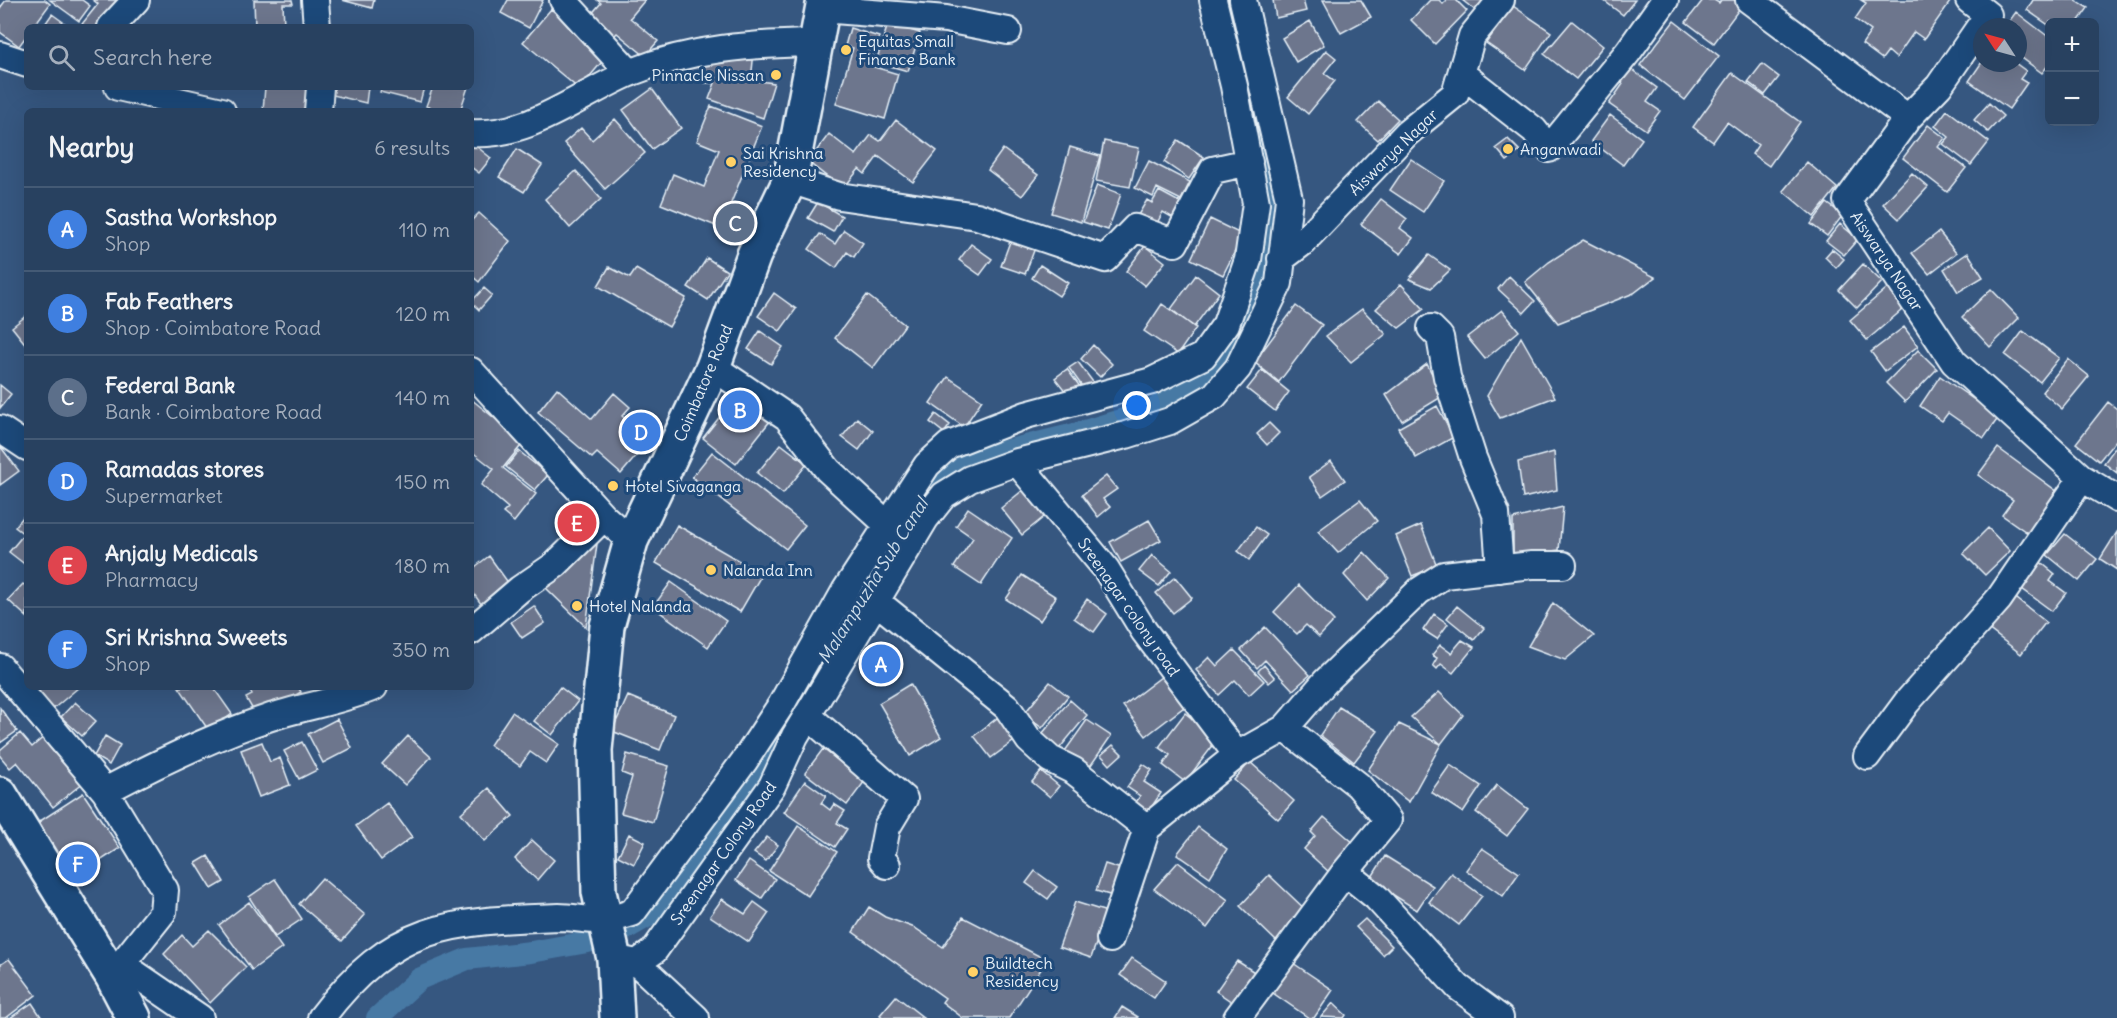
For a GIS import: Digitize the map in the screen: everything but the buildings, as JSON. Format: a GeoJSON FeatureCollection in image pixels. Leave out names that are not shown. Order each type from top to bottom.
{"type":"FeatureCollection","features":[{"type":"Feature","properties":{"kind":"main road","name":"Coimbatore Road"},"geometry":{"type":"LineString","coordinates":[[617,1018],[625,961],[607,921],[599,892],[595,750],[607,626],[631,541],[713,367],[754,255],[790,180],[823,5]]}},
{"type":"Feature","properties":{"kind":"main road"},"geometry":{"type":"LineString","coordinates":[[0,794],[117,970],[134,1018]]}},
{"type":"Feature","properties":{"kind":"main road"},"geometry":{"type":"LineString","coordinates":[[0,834],[99,991],[111,1018]]}},
{"type":"Feature","properties":{"kind":"street"},"geometry":{"type":"LineString","coordinates":[[114,24],[136,0]]}},
{"type":"Feature","properties":{"kind":"street"},"geometry":{"type":"LineString","coordinates":[[315,0],[317,24]]}},
{"type":"Feature","properties":{"kind":"street"},"geometry":{"type":"LineString","coordinates":[[563,0],[630,73]]}},
{"type":"Feature","properties":{"kind":"street"},"geometry":{"type":"LineString","coordinates":[[321,1018],[337,996],[363,970],[396,945],[420,934],[450,926],[499,920],[563,917],[607,921],[632,913],[745,760],[781,705],[846,591],[927,465],[949,445],[1026,415],[1152,381],[1203,356],[1226,324],[1248,260],[1256,202],[1234,86],[1213,0]]}},
{"type":"Feature","properties":{"kind":"street","name":"Sreenagar Colony Road"},"geometry":{"type":"LineString","coordinates":[[625,961],[654,951],[772,786],[807,715],[944,495],[970,479],[1017,462],[1126,435],[1170,421],[1214,396],[1238,368],[1279,283],[1289,198],[1243,0]]}},
{"type":"Feature","properties":{"kind":"street","name":"Aiswarya Nagar"},"geometry":{"type":"LineString","coordinates":[[1281,259],[1302,243],[1407,133],[1455,93],[1472,36],[1501,0]]}},
{"type":"Feature","properties":{"kind":"street"},"geometry":{"type":"LineString","coordinates":[[1462,74],[1534,130],[1549,149],[1628,52],[1665,0]]}},
{"type":"Feature","properties":{"kind":"street"},"geometry":{"type":"LineString","coordinates":[[1749,0],[1908,118],[1939,86],[1988,15],[1969,0]]}},
{"type":"Feature","properties":{"kind":"street"},"geometry":{"type":"LineString","coordinates":[[823,5],[946,19],[1008,31]]}},
{"type":"Feature","properties":{"kind":"street"},"geometry":{"type":"LineString","coordinates":[[474,133],[484,134],[538,120],[570,107],[630,73],[682,54],[759,44],[816,43]]}},
{"type":"Feature","properties":{"kind":"street"},"geometry":{"type":"LineString","coordinates":[[0,55],[24,63]]}},
{"type":"Feature","properties":{"kind":"street"},"geometry":{"type":"LineString","coordinates":[[131,90],[209,108]]}},
{"type":"Feature","properties":{"kind":"street"},"geometry":{"type":"LineString","coordinates":[[318,108],[320,90]]}},
{"type":"Feature","properties":{"kind":"street","name":"Aiswarya Nagar"},"geometry":{"type":"LineString","coordinates":[[1908,118],[1847,201],[1954,362],[2082,478],[2117,499]]}},
{"type":"Feature","properties":{"kind":"street"},"geometry":{"type":"LineString","coordinates":[[790,180],[839,196],[977,216],[1105,259],[1134,228],[1175,243],[1213,170],[1249,162]]}},
{"type":"Feature","properties":{"kind":"street"},"geometry":{"type":"LineString","coordinates":[[1431,328],[1440,337],[1447,377],[1473,458],[1496,514],[1500,569]]}},
{"type":"Feature","properties":{"kind":"street"},"geometry":{"type":"LineString","coordinates":[[713,367],[787,417],[828,470],[888,525],[915,539]]}},
{"type":"Feature","properties":{"kind":"street"},"geometry":{"type":"LineString","coordinates":[[474,374],[604,517],[631,541]]}},
{"type":"Feature","properties":{"kind":"street"},"geometry":{"type":"LineString","coordinates":[[0,429],[24,445]]}},
{"type":"Feature","properties":{"kind":"street","name":"Sreenagar colony road"},"geometry":{"type":"LineString","coordinates":[[1017,462],[1106,569],[1144,632],[1237,755]]}},
{"type":"Feature","properties":{"kind":"street"},"geometry":{"type":"LineString","coordinates":[[1867,756],[1906,702],[1999,599],[2082,478]]}},
{"type":"Feature","properties":{"kind":"street"},"geometry":{"type":"LineString","coordinates":[[474,628],[520,589],[555,565],[604,517]]}},
{"type":"Feature","properties":{"kind":"street"},"geometry":{"type":"LineString","coordinates":[[1110,939],[1147,828],[1237,755],[1286,728],[1325,682],[1419,591],[1444,575],[1532,565],[1563,565]]}},
{"type":"Feature","properties":{"kind":"street"},"geometry":{"type":"LineString","coordinates":[[877,602],[1007,707],[1029,740],[1050,759],[1074,771],[1147,828]]}},
{"type":"Feature","properties":{"kind":"street"},"geometry":{"type":"LineString","coordinates":[[0,667],[105,792],[165,890],[163,912],[117,970],[200,1018]]}},
{"type":"Feature","properties":{"kind":"street"},"geometry":{"type":"LineString","coordinates":[[105,792],[171,757],[270,717],[342,692]]}},
{"type":"Feature","properties":{"kind":"street"},"geometry":{"type":"LineString","coordinates":[[807,715],[904,799],[887,828],[881,858],[887,865]]}},
{"type":"Feature","properties":{"kind":"street"},"geometry":{"type":"LineString","coordinates":[[1237,1018],[1345,872],[1388,820],[1358,785],[1286,728]]}},
{"type":"Feature","properties":{"kind":"street"},"geometry":{"type":"LineString","coordinates":[[1345,872],[1376,897],[1458,987],[1500,1018]]}},
{"type":"Feature","properties":{"kind":"street"},"geometry":{"type":"LineString","coordinates":[[625,961],[696,1018]]}},
{"type":"Feature","properties":{"kind":"waterway","name":"Malampuzha Sub Canal"},"geometry":{"type":"LineString","coordinates":[[377,1018],[419,979],[467,959],[531,952],[610,938],[659,910],[697,861],[748,784],[927,492],[968,463],[989,455],[1075,434],[1153,410],[1226,361],[1252,310],[1275,225],[1269,176],[1226,1]]}},
{"type":"Feature","properties":{"kind":"place","name":"Equitas Small Finance Bank"},"geometry":{"type":"Point","coordinates":[846,50]}},
{"type":"Feature","properties":{"kind":"place","name":"Pinnacle Nissan"},"geometry":{"type":"Point","coordinates":[776,75]}},
{"type":"Feature","properties":{"kind":"place","name":"Anganwadi"},"geometry":{"type":"Point","coordinates":[1508,149]}},
{"type":"Feature","properties":{"kind":"place","name":"Sai Krishna Residency"},"geometry":{"type":"Point","coordinates":[731,162]}},
{"type":"Feature","properties":{"kind":"place","name":"Federal Bank"},"geometry":{"type":"Point","coordinates":[735,223]}},
{"type":"Feature","properties":{"kind":"place","name":"Fab Feathers"},"geometry":{"type":"Point","coordinates":[740,410]}},
{"type":"Feature","properties":{"kind":"place","name":"Ramadas stores"},"geometry":{"type":"Point","coordinates":[641,432]}},
{"type":"Feature","properties":{"kind":"place","name":"Hotel Sivaganga"},"geometry":{"type":"Point","coordinates":[613,486]}},
{"type":"Feature","properties":{"kind":"place","name":"Anjaly Medicals"},"geometry":{"type":"Point","coordinates":[577,523]}},
{"type":"Feature","properties":{"kind":"place","name":"Nalanda Inn"},"geometry":{"type":"Point","coordinates":[711,570]}},
{"type":"Feature","properties":{"kind":"place","name":"Hotel Nalanda"},"geometry":{"type":"Point","coordinates":[577,606]}},
{"type":"Feature","properties":{"kind":"place","name":"Sastha Workshop"},"geometry":{"type":"Point","coordinates":[881,664]}},
{"type":"Feature","properties":{"kind":"place","name":"Sri Krishna Sweets"},"geometry":{"type":"Point","coordinates":[78,864]}},
{"type":"Feature","properties":{"kind":"place","name":"Buildtech Residency"},"geometry":{"type":"Point","coordinates":[973,972]}}]}
